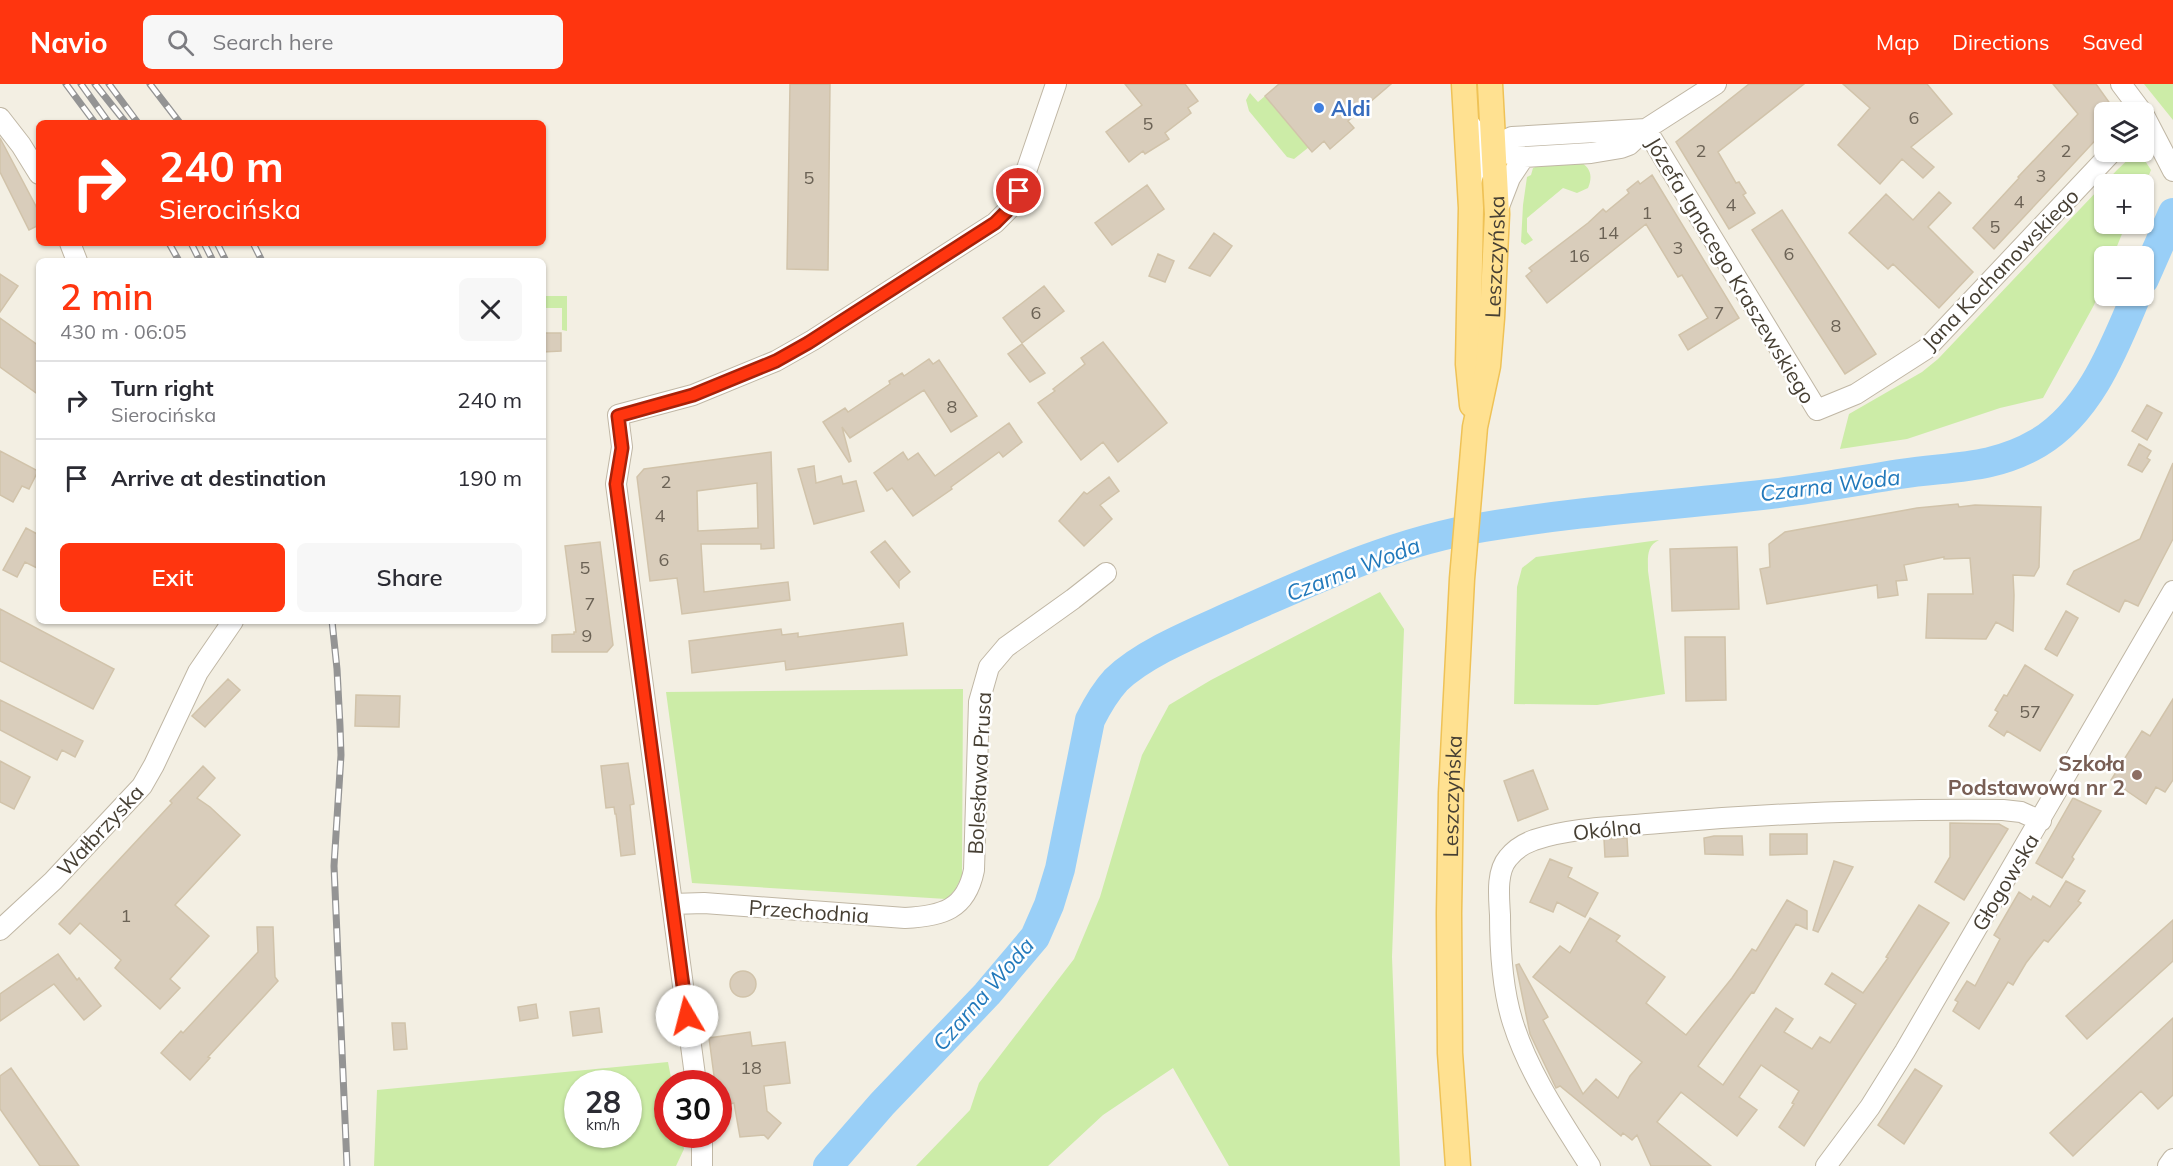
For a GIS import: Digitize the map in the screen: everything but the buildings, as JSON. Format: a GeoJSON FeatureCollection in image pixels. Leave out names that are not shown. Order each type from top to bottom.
{"type":"FeatureCollection","features":[{"type":"Feature","properties":{"kind":"main road","name":"Leszczyńska"},"geometry":{"type":"LineString","coordinates":[[1464,84],[1470,186],[1468,364],[1475,427]]}},
{"type":"Feature","properties":{"kind":"main road","name":"Leszczyńska"},"geometry":{"type":"LineString","coordinates":[[1458,1166],[1450,1053],[1449,913],[1452,760],[1462,579],[1475,427],[1488,366],[1497,214],[1491,96]]}},
{"type":"Feature","properties":{"kind":"street"},"geometry":{"type":"LineString","coordinates":[[694,1070],[616,484],[622,448],[618,416],[693,395],[776,361],[808,343],[995,223],[1018,195],[1056,84]]}},
{"type":"Feature","properties":{"kind":"street"},"geometry":{"type":"LineString","coordinates":[[1465,115],[1475,131],[1492,147],[1502,152],[1524,157],[1592,153],[1629,145],[1646,129],[1716,84]]}},
{"type":"Feature","properties":{"kind":"street"},"geometry":{"type":"LineString","coordinates":[[2121,84],[2134,102]]}},
{"type":"Feature","properties":{"kind":"street"},"geometry":{"type":"LineString","coordinates":[[1491,96],[1504,125],[1523,136]]}},
{"type":"Feature","properties":{"kind":"street"},"geometry":{"type":"LineString","coordinates":[[0,118],[36,169]]}},
{"type":"Feature","properties":{"kind":"street"},"geometry":{"type":"LineString","coordinates":[[1470,186],[1476,164],[1492,147],[1512,137],[1646,129]]}},
{"type":"Feature","properties":{"kind":"street","name":"Józefa Ignacego Kraszewskiego"},"geometry":{"type":"LineString","coordinates":[[1646,129],[1817,410]]}},
{"type":"Feature","properties":{"kind":"street"},"geometry":{"type":"LineString","coordinates":[[2154,134],[2173,171]]}},
{"type":"Feature","properties":{"kind":"street"},"geometry":{"type":"LineString","coordinates":[[1497,214],[1507,183],[1524,157]]}},
{"type":"Feature","properties":{"kind":"street","name":"Jana Kochanowskiego"},"geometry":{"type":"LineString","coordinates":[[1817,410],[1856,394],[1926,349],[2103,162]]}},
{"type":"Feature","properties":{"kind":"street","name":"Bolesława Prusa"},"geometry":{"type":"LineString","coordinates":[[945,911],[965,896],[974,870],[977,721],[979,702],[988,669],[1006,647],[1106,573]]}},
{"type":"Feature","properties":{"kind":"street","name":"Głogowska"},"geometry":{"type":"LineString","coordinates":[[1826,1166],[1881,1089],[2041,820],[2173,591]]}},
{"type":"Feature","properties":{"kind":"street","name":"Wałbrzyska"},"geometry":{"type":"LineString","coordinates":[[0,930],[59,875],[142,786],[198,672],[232,624]]}},
{"type":"Feature","properties":{"kind":"street","name":"Okólna"},"geometry":{"type":"LineString","coordinates":[[1590,1166],[1533,1071],[1518,1038],[1509,1008],[1501,946],[1500,883],[1505,861],[1520,846],[1552,835],[1591,830],[1716,818],[1790,814],[2000,810],[2019,812],[2041,820]]}},
{"type":"Feature","properties":{"kind":"street","name":"Przechodnia"},"geometry":{"type":"LineString","coordinates":[[672,904],[709,904],[905,918],[932,916],[945,911]]}},
{"type":"Feature","properties":{"kind":"street"},"geometry":{"type":"LineString","coordinates":[[702,1148],[702,1166]]}},
{"type":"Feature","properties":{"kind":"street"},"geometry":{"type":"LineString","coordinates":[[2168,1166],[2173,1159]]}},
{"type":"Feature","properties":{"kind":"green space"},"geometry":{"type":"Polygon","coordinates":[[[2144,84],[2173,84],[2173,120],[2144,84]]]}},
{"type":"Feature","properties":{"kind":"green space"},"geometry":{"type":"Polygon","coordinates":[[[1250,93],[1258,102],[1265,96],[1309,147],[1294,159],[1287,157],[1249,111],[1246,100],[1250,93]]]}},
{"type":"Feature","properties":{"kind":"green space"},"geometry":{"type":"Polygon","coordinates":[[[1578,161],[1590,172],[1588,188],[1577,193],[1563,188],[1527,218],[1527,232],[1533,240],[1525,245],[1521,242],[1527,177],[1531,175],[1533,168],[1545,163],[1578,161]]]}},
{"type":"Feature","properties":{"kind":"green space"},"geometry":{"type":"Polygon","coordinates":[[[2125,162],[2146,162],[2151,170],[2149,174],[2113,174],[2125,162]]]}},
{"type":"Feature","properties":{"kind":"green space"},"geometry":{"type":"Polygon","coordinates":[[[2094,194],[2094,234],[2122,234],[2117,246],[2094,246],[2094,305],[2043,398],[2000,408],[1907,439],[1840,449],[1849,414],[1922,372],[1938,359],[2094,194]]]}},
{"type":"Feature","properties":{"kind":"green space"},"geometry":{"type":"Polygon","coordinates":[[[546,296],[567,296],[567,331],[562,330],[562,308],[546,308],[546,296]]]}},
{"type":"Feature","properties":{"kind":"green space"},"geometry":{"type":"Polygon","coordinates":[[[1659,540],[1650,549],[1648,571],[1665,694],[1597,705],[1514,704],[1517,587],[1522,568],[1536,557],[1659,540]]]}},
{"type":"Feature","properties":{"kind":"green space"},"geometry":{"type":"Polygon","coordinates":[[[1380,592],[1404,629],[1392,957],[1400,1166],[1229,1166],[1173,1068],[1103,1115],[1048,1166],[916,1166],[970,1110],[979,1083],[1074,959],[1100,897],[1142,755],[1169,705],[1211,680],[1380,592]]]}},
{"type":"Feature","properties":{"kind":"green space"},"geometry":{"type":"Polygon","coordinates":[[[963,689],[962,876],[955,890],[946,899],[692,883],[666,692],[963,689]]]}},
{"type":"Feature","properties":{"kind":"green space"},"geometry":{"type":"Polygon","coordinates":[[[668,1062],[670,1070],[654,1070],[654,1148],[684,1148],[676,1166],[374,1166],[377,1090],[564,1072],[564,1148],[642,1148],[642,1070],[585,1070],[668,1062]]]}},
{"type":"Feature","properties":{"kind":"waterway","name":"Czarna Woda"},"geometry":{"type":"LineString","coordinates":[[2154,256],[2173,213]]}},
{"type":"Feature","properties":{"kind":"waterway","name":"Czarna Woda"},"geometry":{"type":"LineString","coordinates":[[828,1166],[882,1104],[987,994],[1035,937],[1049,905],[1060,869],[1090,720],[1116,680],[1142,660],[1189,635],[1327,574],[1389,551],[1452,533],[1555,517],[1786,492],[1900,474],[1971,466],[2021,452],[2056,430],[2086,397],[2109,357],[2132,306]]}},
{"type":"Feature","properties":{"kind":"railway"},"geometry":{"type":"LineString","coordinates":[[66,84],[93,120]]}},
{"type":"Feature","properties":{"kind":"railway"},"geometry":{"type":"LineString","coordinates":[[81,84],[107,120]]}},
{"type":"Feature","properties":{"kind":"railway"},"geometry":{"type":"LineString","coordinates":[[95,84],[124,120]]}},
{"type":"Feature","properties":{"kind":"railway"},"geometry":{"type":"LineString","coordinates":[[109,84],[136,120]]}},
{"type":"Feature","properties":{"kind":"railway"},"geometry":{"type":"LineString","coordinates":[[150,84],[178,120]]}},
{"type":"Feature","properties":{"kind":"railway"},"geometry":{"type":"LineString","coordinates":[[171,246],[177,258]]}},
{"type":"Feature","properties":{"kind":"railway"},"geometry":{"type":"LineString","coordinates":[[192,246],[198,258]]}},
{"type":"Feature","properties":{"kind":"railway"},"geometry":{"type":"LineString","coordinates":[[206,246],[212,258]]}},
{"type":"Feature","properties":{"kind":"railway"},"geometry":{"type":"LineString","coordinates":[[218,246],[224,258]]}},
{"type":"Feature","properties":{"kind":"railway"},"geometry":{"type":"LineString","coordinates":[[254,246],[260,258]]}},
{"type":"Feature","properties":{"kind":"railway"},"geometry":{"type":"LineString","coordinates":[[332,624],[341,755],[334,866],[347,1166]]}},
{"type":"Feature","properties":{"kind":"place","name":"Aldi"},"geometry":{"type":"Point","coordinates":[1319,108]}},
{"type":"Feature","properties":{"kind":"place","name":"Szkoła Podstawowa nr 2"},"geometry":{"type":"Point","coordinates":[2137,775]}},
{"type":"Feature","properties":{"kind":"route"},"geometry":{"type":"LineString","coordinates":[[687,1016],[616,484],[622,448],[618,416],[711,389],[796,351],[995,223],[1011,207],[1019,191]]}}]}
